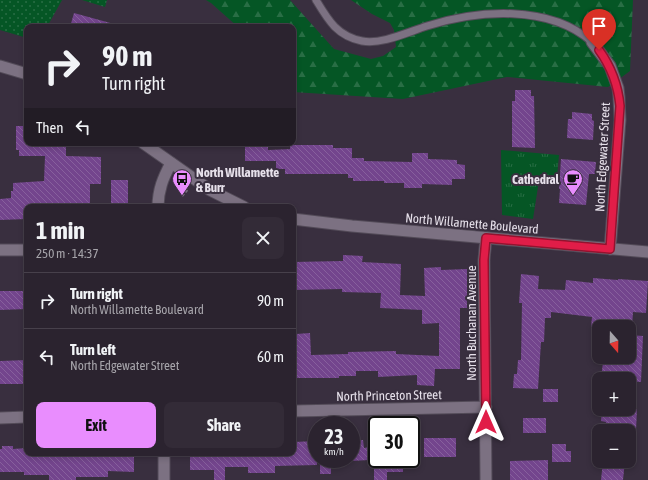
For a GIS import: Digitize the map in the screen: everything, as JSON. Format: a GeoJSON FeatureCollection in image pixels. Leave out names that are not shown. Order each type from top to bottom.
{"type":"FeatureCollection","features":[{"type":"Feature","properties":{"kind":"street","name":"North Edgewater Street"},"geometry":{"type":"LineString","coordinates":[[592,42],[610,66],[618,88],[619,97],[620,120],[610,249]]}},
{"type":"Feature","properties":{"kind":"street"},"geometry":{"type":"LineString","coordinates":[[0,66],[24,73]]}},
{"type":"Feature","properties":{"kind":"street"},"geometry":{"type":"LineString","coordinates":[[147,146],[210,190],[238,204]]}},
{"type":"Feature","properties":{"kind":"street"},"geometry":{"type":"LineString","coordinates":[[158,204],[161,183],[171,164]]}},
{"type":"Feature","properties":{"kind":"street","name":"North Willamette Boulevard"},"geometry":{"type":"LineString","coordinates":[[296,219],[352,226],[648,252]]}},
{"type":"Feature","properties":{"kind":"street","name":"North Buchanan Avenue"},"geometry":{"type":"LineString","coordinates":[[486,238],[484,268],[486,480]]}},
{"type":"Feature","properties":{"kind":"street"},"geometry":{"type":"LineString","coordinates":[[0,250],[24,250]]}},
{"type":"Feature","properties":{"kind":"street","name":"North Princeton Street"},"geometry":{"type":"LineString","coordinates":[[296,411],[486,407]]}},
{"type":"Feature","properties":{"kind":"street"},"geometry":{"type":"LineString","coordinates":[[0,418],[24,417]]}},
{"type":"Feature","properties":{"kind":"street"},"geometry":{"type":"LineString","coordinates":[[164,456],[164,480]]}},
{"type":"Feature","properties":{"kind":"lane","name":"North Edgewater Street"},"geometry":{"type":"LineString","coordinates":[[316,0],[326,16],[338,30],[363,41],[391,37],[428,25],[454,19],[504,12],[540,18],[565,25],[581,32],[592,42]]}},
{"type":"Feature","properties":{"kind":"green space"},"geometry":{"type":"Polygon","coordinates":[[[0,0],[62,0],[49,24],[24,24],[24,37],[0,30],[0,0]]]}},
{"type":"Feature","properties":{"kind":"green space"},"geometry":{"type":"Polygon","coordinates":[[[82,0],[107,0],[105,7],[82,0]]]}},
{"type":"Feature","properties":{"kind":"green space"},"geometry":{"type":"Polygon","coordinates":[[[206,0],[290,0],[334,49],[371,59],[383,56],[396,47],[394,30],[390,23],[372,14],[351,0],[633,0],[630,71],[608,87],[507,77],[403,99],[296,92],[296,24],[235,24],[206,0]]]}},
{"type":"Feature","properties":{"kind":"green space"},"geometry":{"type":"Polygon","coordinates":[[[501,150],[559,155],[557,177],[540,174],[533,219],[502,215],[501,150]]]}},
{"type":"Feature","properties":{"kind":"building"},"geometry":{"type":"Polygon","coordinates":[[[74,13],[114,24],[71,24],[74,13]]]}},
{"type":"Feature","properties":{"kind":"building"},"geometry":{"type":"Polygon","coordinates":[[[515,90],[531,90],[531,96],[534,96],[535,148],[512,147],[512,101],[515,101],[515,90]]]}},
{"type":"Feature","properties":{"kind":"building"},"geometry":{"type":"Polygon","coordinates":[[[572,112],[592,114],[592,120],[594,121],[593,140],[567,138],[568,119],[572,119],[572,112]]]}},
{"type":"Feature","properties":{"kind":"building"},"geometry":{"type":"Polygon","coordinates":[[[16,126],[24,126],[24,146],[66,146],[66,156],[101,157],[101,184],[90,184],[90,204],[24,204],[24,219],[0,220],[0,199],[11,198],[13,183],[44,181],[45,156],[19,156],[19,150],[16,150],[16,126]]]}},
{"type":"Feature","properties":{"kind":"building"},"geometry":{"type":"Polygon","coordinates":[[[296,145],[333,145],[333,148],[352,148],[352,158],[364,158],[364,161],[412,162],[412,153],[428,153],[428,159],[457,160],[457,164],[465,165],[465,179],[452,179],[452,185],[422,184],[422,188],[404,188],[404,183],[384,183],[384,181],[353,181],[353,178],[348,178],[348,174],[285,174],[285,169],[276,169],[276,161],[245,161],[245,146],[268,146],[268,150],[290,149],[290,146],[296,145]]]}},
{"type":"Feature","properties":{"kind":"building"},"geometry":{"type":"Polygon","coordinates":[[[561,159],[596,162],[595,174],[589,174],[586,205],[559,203],[561,159]]]}},
{"type":"Feature","properties":{"kind":"building"},"geometry":{"type":"Polygon","coordinates":[[[111,180],[128,180],[128,204],[111,204],[111,180]]]}},
{"type":"Feature","properties":{"kind":"building"},"geometry":{"type":"Polygon","coordinates":[[[343,255],[363,256],[362,262],[401,264],[400,295],[425,296],[424,268],[441,267],[441,270],[467,269],[467,308],[460,308],[460,369],[435,369],[434,386],[417,385],[417,375],[378,377],[378,371],[356,371],[356,376],[339,376],[339,378],[296,378],[296,334],[310,333],[311,355],[348,354],[348,352],[396,351],[396,354],[439,356],[439,323],[422,324],[422,310],[380,308],[381,293],[342,292],[342,289],[296,290],[296,262],[343,261],[343,255]]]}},
{"type":"Feature","properties":{"kind":"building"},"geometry":{"type":"Polygon","coordinates":[[[521,274],[539,276],[538,289],[565,290],[566,280],[593,283],[593,278],[648,281],[646,313],[633,312],[632,320],[592,320],[591,327],[592,317],[551,312],[551,318],[545,318],[544,342],[541,342],[538,389],[513,388],[514,374],[517,374],[518,360],[521,360],[522,303],[519,303],[521,274]]]}},
{"type":"Feature","properties":{"kind":"building"},"geometry":{"type":"Polygon","coordinates":[[[0,291],[24,291],[24,309],[0,310],[0,291]]]}},
{"type":"Feature","properties":{"kind":"building"},"geometry":{"type":"Polygon","coordinates":[[[636,336],[643,336],[641,382],[636,382],[636,372],[602,372],[603,364],[636,364],[636,336]]]}},
{"type":"Feature","properties":{"kind":"building"},"geometry":{"type":"Polygon","coordinates":[[[24,360],[24,384],[0,384],[0,361],[24,360]]]}},
{"type":"Feature","properties":{"kind":"building"},"geometry":{"type":"Polygon","coordinates":[[[543,389],[558,389],[558,402],[543,402],[543,389]]]}},
{"type":"Feature","properties":{"kind":"building"},"geometry":{"type":"Polygon","coordinates":[[[637,409],[636,431],[636,424],[606,424],[606,422],[601,421],[601,416],[636,416],[637,409]]]}},
{"type":"Feature","properties":{"kind":"building"},"geometry":{"type":"Polygon","coordinates":[[[523,418],[546,418],[546,433],[523,433],[523,418]]]}},
{"type":"Feature","properties":{"kind":"building"},"geometry":{"type":"Polygon","coordinates":[[[424,438],[456,438],[456,457],[424,457],[424,438]]]}},
{"type":"Feature","properties":{"kind":"building"},"geometry":{"type":"Polygon","coordinates":[[[360,440],[363,440],[364,448],[368,447],[368,460],[360,460],[360,440]]]}},
{"type":"Feature","properties":{"kind":"building"},"geometry":{"type":"Polygon","coordinates":[[[308,441],[308,465],[275,466],[275,473],[248,473],[248,467],[225,467],[225,480],[214,480],[214,470],[190,470],[190,456],[296,456],[296,442],[308,441]]]}},
{"type":"Feature","properties":{"kind":"building"},"geometry":{"type":"Polygon","coordinates":[[[552,444],[566,444],[566,451],[571,451],[571,462],[552,462],[552,444]]]}},
{"type":"Feature","properties":{"kind":"building"},"geometry":{"type":"Polygon","coordinates":[[[2,446],[13,446],[13,449],[24,448],[24,456],[132,456],[134,457],[134,472],[108,471],[108,477],[76,477],[76,480],[49,480],[49,475],[24,475],[24,472],[0,472],[0,449],[2,449],[2,446]]]}},
{"type":"Feature","properties":{"kind":"building"},"geometry":{"type":"Polygon","coordinates":[[[548,460],[548,480],[510,480],[510,461],[548,460]]]}},
{"type":"Feature","properties":{"kind":"building"},"geometry":{"type":"Polygon","coordinates":[[[320,468],[331,468],[331,474],[320,474],[320,468]]]}},
{"type":"Feature","properties":{"kind":"building"},"geometry":{"type":"Polygon","coordinates":[[[374,468],[403,468],[403,472],[387,472],[387,480],[374,480],[374,468]]]}},
{"type":"Feature","properties":{"kind":"building"},"geometry":{"type":"Polygon","coordinates":[[[602,468],[624,468],[623,480],[601,480],[602,468]]]}},
{"type":"Feature","properties":{"kind":"place","name":"North Willamette & Burr"},"geometry":{"type":"Point","coordinates":[182,196]}},
{"type":"Feature","properties":{"kind":"place","name":"Cathedral"},"geometry":{"type":"Point","coordinates":[573,196]}},
{"type":"Feature","properties":{"kind":"route"},"geometry":{"type":"LineString","coordinates":[[486,422],[484,260],[486,238],[610,249],[620,106],[618,88],[613,73],[606,59],[599,50]]}}]}
